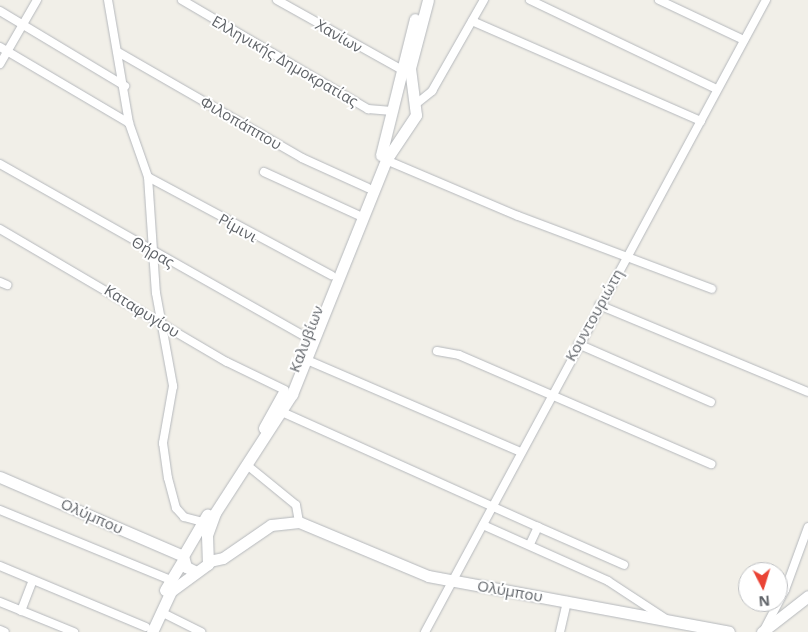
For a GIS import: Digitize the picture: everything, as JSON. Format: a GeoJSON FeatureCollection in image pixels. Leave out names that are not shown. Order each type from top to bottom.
{"type":"FeatureCollection","features":[{"type":"Feature","properties":{"kind":"main road","name":"Καλυβίων"},"geometry":{"type":"LineString","coordinates":[[148,630],[184,555],[285,390],[368,188],[393,109],[420,0]]}},
{"type":"Feature","properties":{"kind":"main road","name":"Καλυβίων"},"geometry":{"type":"LineString","coordinates":[[209,557],[207,535],[215,512],[282,412],[307,360],[386,160],[411,121],[415,103],[410,68],[428,0]]}},
{"type":"Feature","properties":{"kind":"main road"},"geometry":{"type":"LineString","coordinates":[[411,121],[400,122],[393,109],[404,98],[415,103]]}},
{"type":"Feature","properties":{"kind":"main road","name":"Ολύμπου"},"geometry":{"type":"LineString","coordinates":[[0,477],[184,555]]}},
{"type":"Feature","properties":{"kind":"main road"},"geometry":{"type":"LineString","coordinates":[[196,572],[184,555],[195,545],[209,557],[223,558],[271,525],[299,522]]}},
{"type":"Feature","properties":{"kind":"main road","name":"Ολύμπου"},"geometry":{"type":"LineString","coordinates":[[299,522],[405,569],[453,581],[729,632]]}},
{"type":"Feature","properties":{"kind":"main road"},"geometry":{"type":"LineString","coordinates":[[148,630],[177,584],[196,572],[209,557]]}},
{"type":"Feature","properties":{"kind":"main road"},"geometry":{"type":"LineString","coordinates":[[763,631],[808,596]]}},
{"type":"Feature","properties":{"kind":"street"},"geometry":{"type":"LineString","coordinates":[[0,64],[37,0]]}},
{"type":"Feature","properties":{"kind":"street"},"geometry":{"type":"LineString","coordinates":[[108,0],[125,86],[130,123],[148,177],[153,252],[161,322],[173,386],[163,443],[168,478],[176,508],[184,517],[203,522]]}},
{"type":"Feature","properties":{"kind":"street","name":"Ελληνικής Δημοκρατίας"},"geometry":{"type":"LineString","coordinates":[[182,0],[368,109],[393,109]]}},
{"type":"Feature","properties":{"kind":"street","name":"Χανίων"},"geometry":{"type":"LineString","coordinates":[[277,0],[402,70]]}},
{"type":"Feature","properties":{"kind":"street"},"geometry":{"type":"LineString","coordinates":[[415,103],[432,90],[484,0]]}},
{"type":"Feature","properties":{"kind":"street"},"geometry":{"type":"LineString","coordinates":[[530,0],[717,89]]}},
{"type":"Feature","properties":{"kind":"street"},"geometry":{"type":"LineString","coordinates":[[659,0],[744,40]]}},
{"type":"Feature","properties":{"kind":"street","name":"Κουντουριώτη"},"geometry":{"type":"LineString","coordinates":[[425,632],[599,305],[766,0]]}},
{"type":"Feature","properties":{"kind":"street"},"geometry":{"type":"LineString","coordinates":[[0,11],[22,26],[125,86]]}},
{"type":"Feature","properties":{"kind":"street"},"geometry":{"type":"LineString","coordinates":[[472,22],[701,121]]}},
{"type":"Feature","properties":{"kind":"street"},"geometry":{"type":"LineString","coordinates":[[0,47],[130,123]]}},
{"type":"Feature","properties":{"kind":"street","name":"Φιλοπάππου"},"geometry":{"type":"LineString","coordinates":[[118,52],[302,158],[368,188]]}},
{"type":"Feature","properties":{"kind":"street"},"geometry":{"type":"LineString","coordinates":[[386,160],[626,258],[712,289]]}},
{"type":"Feature","properties":{"kind":"street","name":"Θήρας"},"geometry":{"type":"LineString","coordinates":[[0,164],[307,338]]}},
{"type":"Feature","properties":{"kind":"street"},"geometry":{"type":"LineString","coordinates":[[264,172],[358,215]]}},
{"type":"Feature","properties":{"kind":"street","name":"Ρίμινι"},"geometry":{"type":"LineString","coordinates":[[148,177],[331,275]]}},
{"type":"Feature","properties":{"kind":"street","name":"Καταφυγίου"},"geometry":{"type":"LineString","coordinates":[[0,229],[161,322],[285,390]]}},
{"type":"Feature","properties":{"kind":"street"},"geometry":{"type":"LineString","coordinates":[[599,305],[808,392]]}},
{"type":"Feature","properties":{"kind":"street"},"geometry":{"type":"LineString","coordinates":[[578,344],[711,402]]}},
{"type":"Feature","properties":{"kind":"street"},"geometry":{"type":"LineString","coordinates":[[437,351],[459,354],[711,464]]}},
{"type":"Feature","properties":{"kind":"street"},"geometry":{"type":"LineString","coordinates":[[307,360],[520,452]]}},
{"type":"Feature","properties":{"kind":"street"},"geometry":{"type":"LineString","coordinates":[[282,412],[624,565]]}},
{"type":"Feature","properties":{"kind":"street"},"geometry":{"type":"LineString","coordinates":[[247,465],[296,505],[299,522]]}},
{"type":"Feature","properties":{"kind":"street"},"geometry":{"type":"LineString","coordinates":[[0,510],[171,580]]}},
{"type":"Feature","properties":{"kind":"street"},"geometry":{"type":"LineString","coordinates":[[483,525],[530,544],[635,595],[666,619]]}},
{"type":"Feature","properties":{"kind":"street"},"geometry":{"type":"LineString","coordinates":[[530,544],[538,527]]}},
{"type":"Feature","properties":{"kind":"street"},"geometry":{"type":"LineString","coordinates":[[763,631],[786,590],[808,527]]}},
{"type":"Feature","properties":{"kind":"street"},"geometry":{"type":"LineString","coordinates":[[0,566],[148,630]]}},
{"type":"Feature","properties":{"kind":"street"},"geometry":{"type":"LineString","coordinates":[[21,610],[34,580]]}},
{"type":"Feature","properties":{"kind":"street"},"geometry":{"type":"LineString","coordinates":[[560,632],[567,601]]}},
{"type":"Feature","properties":{"kind":"street"},"geometry":{"type":"LineString","coordinates":[[0,602],[74,632]]}},
{"type":"Feature","properties":{"kind":"street"},"geometry":{"type":"LineString","coordinates":[[161,612],[201,632]]}},
{"type":"Feature","properties":{"kind":"street"},"geometry":{"type":"LineString","coordinates":[[0,630],[5,632]]}}]}
